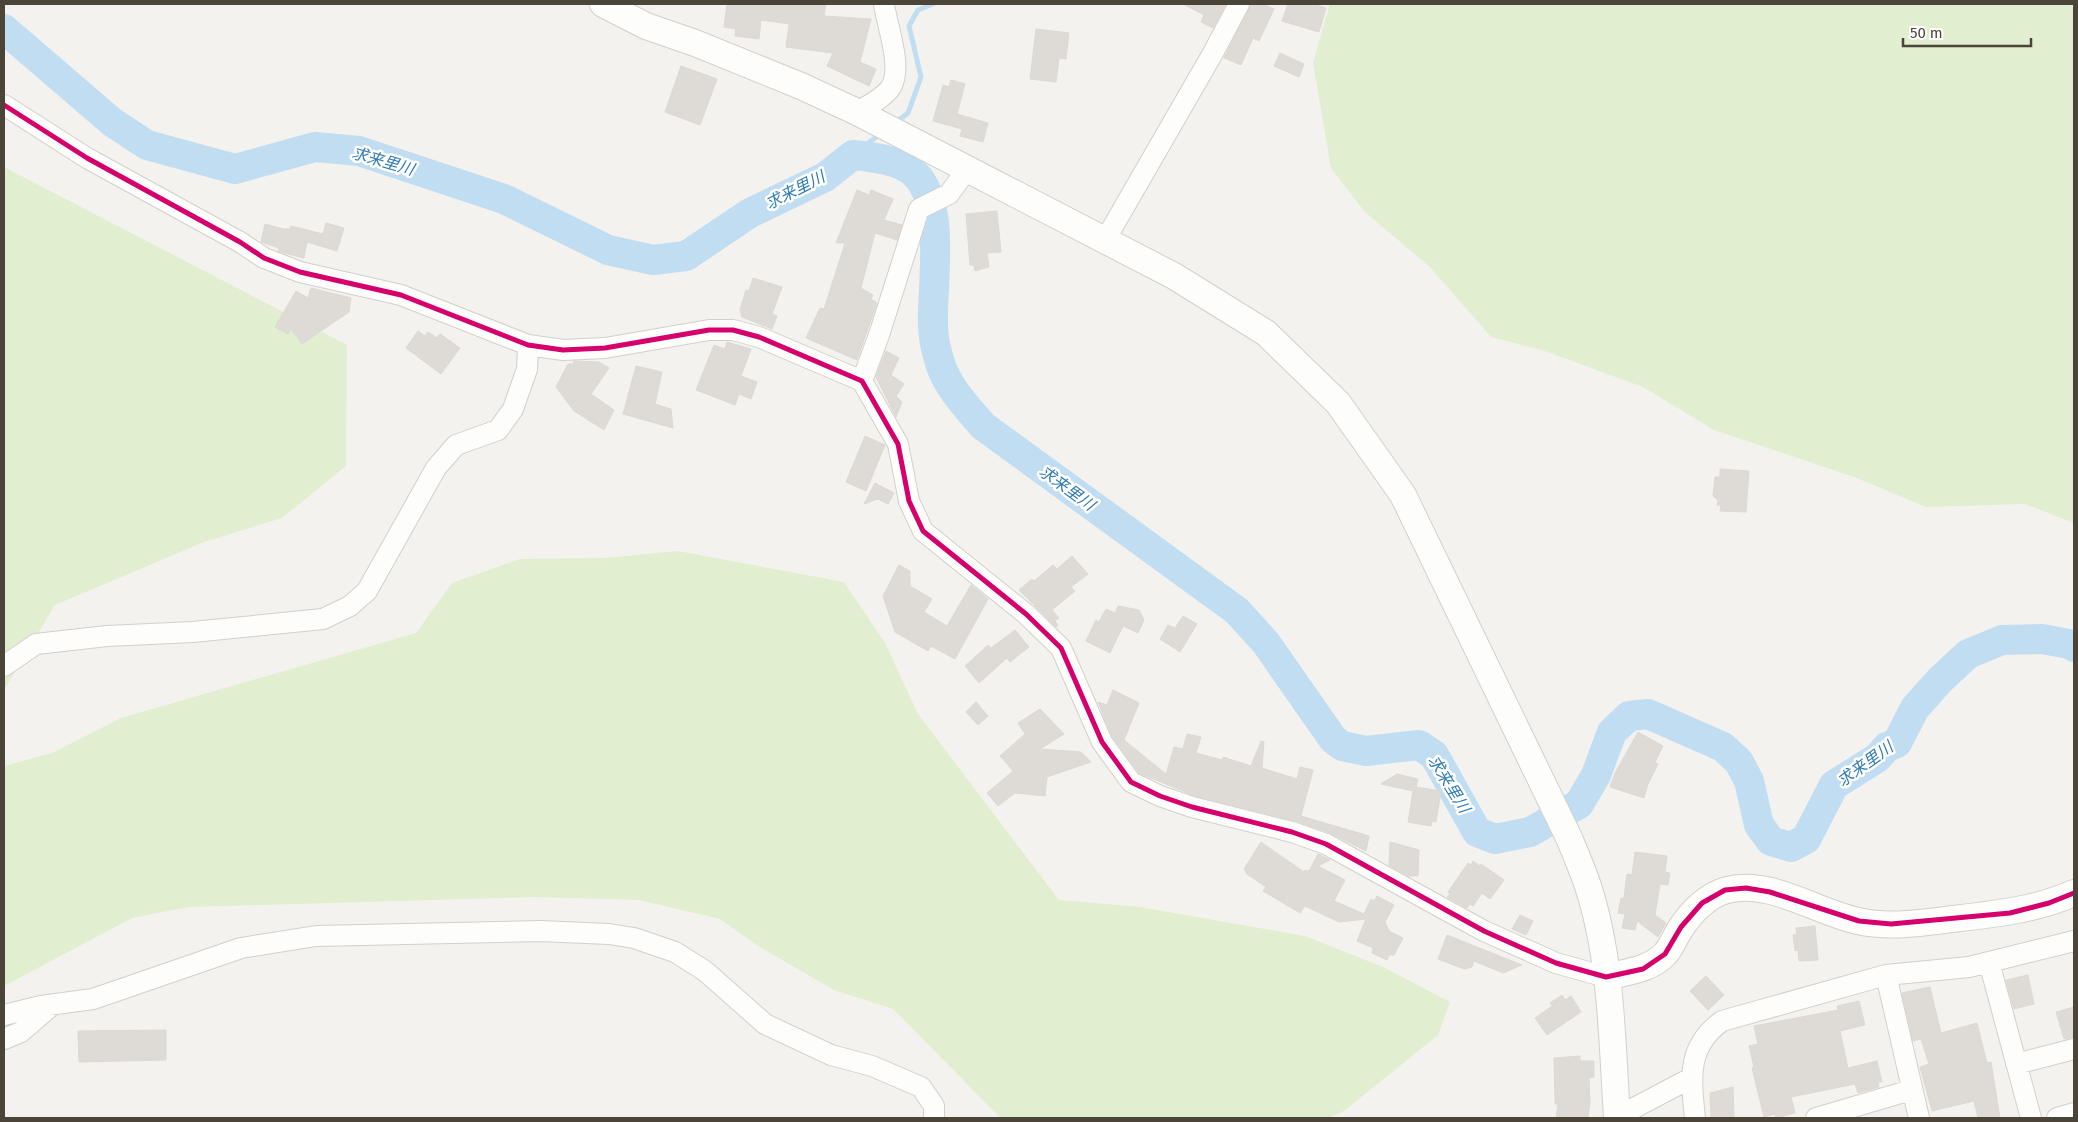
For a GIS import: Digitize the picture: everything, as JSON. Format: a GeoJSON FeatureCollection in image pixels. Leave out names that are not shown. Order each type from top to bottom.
{"type":"FeatureCollection","features":[{"type":"Feature","properties":{"kind":"street"},"geometry":{"type":"LineString","coordinates":[[603,4],[646,26],[704,46],[801,86],[968,168],[1104,242],[1174,276],[1266,333],[1338,402],[1403,495],[1570,840],[1588,887],[1606,977],[1617,1118],[1691,1078]]}},
{"type":"Feature","properties":{"kind":"street"},"geometry":{"type":"LineString","coordinates":[[863,116],[891,87],[896,62],[884,4]]}},
{"type":"Feature","properties":{"kind":"street"},"geometry":{"type":"LineString","coordinates":[[1104,242],[1213,53],[1239,4]]}},
{"type":"Feature","properties":{"kind":"street"},"geometry":{"type":"LineString","coordinates":[[4,105],[87,158],[240,242],[264,258],[300,272],[401,295],[528,344],[563,350],[605,348],[709,330],[733,330],[760,337],[862,381],[898,444],[909,501],[923,531],[1026,614],[1061,648],[1102,742],[1131,782],[1160,796],[1192,807],[1292,832],[1326,844],[1484,930],[1556,964],[1606,977],[1644,969],[1665,954],[1682,926],[1702,903],[1725,890],[1746,888],[1770,892],[1859,921],[1891,924],[2010,912],[2050,904],[2074,893]]}},
{"type":"Feature","properties":{"kind":"street"},"geometry":{"type":"LineString","coordinates":[[862,381],[879,335],[919,209],[949,194],[968,168]]}},
{"type":"Feature","properties":{"kind":"street"},"geometry":{"type":"LineString","coordinates":[[4,666],[36,644],[107,636],[193,632],[288,624],[323,619],[350,606],[367,591],[436,468],[456,445],[498,430],[513,409],[527,369],[528,344]]}},
{"type":"Feature","properties":{"kind":"street"},"geometry":{"type":"LineString","coordinates":[[4,1015],[92,999],[241,948],[316,936],[540,931],[609,934],[634,938],[675,952],[705,971],[765,1024],[831,1055],[872,1066],[921,1087],[934,1106],[934,1118]]}},
{"type":"Feature","properties":{"kind":"street"},"geometry":{"type":"LineString","coordinates":[[1695,1118],[1691,1078],[1696,1051],[1710,1030],[1722,1021],[1886,975],[1969,967],[2074,941]]}},
{"type":"Feature","properties":{"kind":"street"},"geometry":{"type":"LineString","coordinates":[[1988,962],[2031,1118]]}},
{"type":"Feature","properties":{"kind":"street"},"geometry":{"type":"LineString","coordinates":[[1886,975],[1919,1118]]}},
{"type":"Feature","properties":{"kind":"street"},"geometry":{"type":"LineString","coordinates":[[4,1039],[21,1032],[52,1005]]}},
{"type":"Feature","properties":{"kind":"street"},"geometry":{"type":"LineString","coordinates":[[2016,1064],[2074,1049]]}},
{"type":"Feature","properties":{"kind":"street"},"geometry":{"type":"LineString","coordinates":[[1816,1118],[1911,1090]]}},
{"type":"Feature","properties":{"kind":"street"},"geometry":{"type":"LineString","coordinates":[[2057,1118],[2074,1114]]}},
{"type":"Feature","properties":{"kind":"green space"},"geometry":{"type":"Polygon","coordinates":[[[1330,4],[2074,4],[2074,523],[2025,504],[1926,507],[1854,477],[1714,430],[1643,387],[1542,350],[1491,337],[1430,267],[1365,212],[1331,168],[1313,63],[1330,4]]]}},
{"type":"Feature","properties":{"kind":"green space"},"geometry":{"type":"Polygon","coordinates":[[[4,167],[347,345],[346,466],[282,518],[204,542],[55,605],[4,690],[4,167]]]}},
{"type":"Feature","properties":{"kind":"green space"},"geometry":{"type":"Polygon","coordinates":[[[678,551],[844,582],[885,643],[918,714],[1059,900],[1140,907],[1305,936],[1383,967],[1450,1002],[1438,1035],[1344,1111],[1328,1118],[1001,1118],[893,1009],[834,990],[758,946],[720,919],[639,900],[536,897],[189,907],[132,918],[4,986],[4,766],[52,753],[121,718],[416,633],[452,583],[520,559],[605,558],[678,551]]]}},
{"type":"Feature","properties":{"kind":"building"},"geometry":{"type":"Polygon","coordinates":[[[727,4],[826,4],[824,16],[871,19],[860,62],[876,69],[869,86],[827,66],[833,53],[786,47],[789,24],[761,20],[759,39],[735,36],[736,29],[724,27],[727,4]]]}},
{"type":"Feature","properties":{"kind":"building"},"geometry":{"type":"Polygon","coordinates":[[[1183,4],[1226,4],[1213,28],[1201,22],[1204,15],[1183,4]]]}},
{"type":"Feature","properties":{"kind":"building"},"geometry":{"type":"Polygon","coordinates":[[[1251,4],[1263,4],[1274,9],[1259,41],[1253,38],[1241,65],[1224,58],[1251,4]]]}},
{"type":"Feature","properties":{"kind":"building"},"geometry":{"type":"Polygon","coordinates":[[[1288,4],[1312,4],[1326,8],[1319,32],[1282,21],[1288,4]]]}},
{"type":"Feature","properties":{"kind":"building"},"geometry":{"type":"Polygon","coordinates":[[[1036,29],[1069,33],[1066,59],[1059,58],[1056,82],[1030,79],[1036,29]]]}},
{"type":"Feature","properties":{"kind":"building"},"geometry":{"type":"Polygon","coordinates":[[[1280,53],[1304,64],[1299,77],[1274,66],[1280,53]]]}},
{"type":"Feature","properties":{"kind":"building"},"geometry":{"type":"Polygon","coordinates":[[[681,66],[717,79],[700,125],[665,112],[681,66]]]}},
{"type":"Feature","properties":{"kind":"building"},"geometry":{"type":"Polygon","coordinates":[[[951,80],[965,84],[957,114],[988,123],[983,142],[960,136],[962,129],[933,121],[943,85],[949,87],[951,80]]]}},
{"type":"Feature","properties":{"kind":"building"},"geometry":{"type":"Polygon","coordinates":[[[857,190],[869,195],[871,190],[893,199],[884,220],[902,225],[897,240],[875,233],[861,288],[873,295],[871,299],[877,303],[857,360],[806,338],[820,308],[824,309],[845,243],[836,243],[857,190]]]}},
{"type":"Feature","properties":{"kind":"building"},"geometry":{"type":"Polygon","coordinates":[[[997,211],[1001,252],[987,253],[989,267],[975,271],[974,265],[970,265],[966,214],[997,211]]]}},
{"type":"Feature","properties":{"kind":"building"},"geometry":{"type":"Polygon","coordinates":[[[326,223],[344,228],[337,251],[307,242],[304,258],[278,251],[279,248],[261,242],[265,224],[284,229],[290,229],[291,226],[323,234],[326,223]]]}},
{"type":"Feature","properties":{"kind":"building"},"geometry":{"type":"Polygon","coordinates":[[[753,278],[782,287],[772,314],[777,316],[772,329],[742,317],[740,310],[746,290],[749,291],[753,278]]]}},
{"type":"Feature","properties":{"kind":"building"},"geometry":{"type":"Polygon","coordinates":[[[311,288],[351,298],[349,312],[302,344],[291,329],[288,334],[275,327],[296,291],[308,298],[311,288]]]}},
{"type":"Feature","properties":{"kind":"building"},"geometry":{"type":"Polygon","coordinates":[[[418,331],[425,336],[428,332],[437,338],[440,334],[460,348],[441,374],[406,348],[418,331]]]}},
{"type":"Feature","properties":{"kind":"building"},"geometry":{"type":"Polygon","coordinates":[[[727,342],[751,349],[741,376],[757,382],[751,399],[739,394],[735,405],[696,390],[714,345],[725,349],[727,342]]]}},
{"type":"Feature","properties":{"kind":"building"},"geometry":{"type":"Polygon","coordinates":[[[886,351],[899,358],[891,375],[904,384],[896,396],[902,402],[896,417],[876,377],[886,351]]]}},
{"type":"Feature","properties":{"kind":"building"},"geometry":{"type":"Polygon","coordinates":[[[574,361],[599,362],[609,368],[591,394],[614,410],[604,430],[574,411],[556,387],[568,364],[573,364],[574,361]]]}},
{"type":"Feature","properties":{"kind":"building"},"geometry":{"type":"Polygon","coordinates":[[[636,366],[662,372],[655,404],[671,409],[673,428],[623,414],[636,366]]]}},
{"type":"Feature","properties":{"kind":"building"},"geometry":{"type":"Polygon","coordinates":[[[865,436],[885,445],[866,491],[846,482],[865,436]]]}},
{"type":"Feature","properties":{"kind":"building"},"geometry":{"type":"Polygon","coordinates":[[[1720,469],[1749,471],[1746,512],[1720,511],[1721,505],[1717,505],[1718,500],[1713,496],[1715,477],[1720,477],[1720,469]]]}},
{"type":"Feature","properties":{"kind":"building"},"geometry":{"type":"Polygon","coordinates":[[[875,483],[894,493],[888,504],[878,499],[864,504],[875,483]]]}},
{"type":"Feature","properties":{"kind":"building"},"geometry":{"type":"Polygon","coordinates":[[[1072,556],[1088,574],[1071,587],[1075,591],[1052,610],[1059,618],[1055,621],[1058,625],[1056,627],[1019,590],[1032,579],[1034,581],[1053,565],[1057,569],[1072,556]]]}},
{"type":"Feature","properties":{"kind":"building"},"geometry":{"type":"Polygon","coordinates":[[[899,565],[910,571],[910,586],[932,599],[924,612],[947,626],[971,585],[988,599],[955,659],[931,646],[928,651],[895,632],[883,596],[899,565]]]}},
{"type":"Feature","properties":{"kind":"building"},"geometry":{"type":"Polygon","coordinates":[[[1118,606],[1139,610],[1144,620],[1138,633],[1123,626],[1110,653],[1086,641],[1096,620],[1099,622],[1106,609],[1115,613],[1118,606]]]}},
{"type":"Feature","properties":{"kind":"building"},"geometry":{"type":"Polygon","coordinates":[[[1183,616],[1197,624],[1180,652],[1160,639],[1168,625],[1175,628],[1183,616]]]}},
{"type":"Feature","properties":{"kind":"building"},"geometry":{"type":"Polygon","coordinates":[[[1015,630],[1029,647],[1010,662],[1007,658],[979,683],[965,666],[988,645],[991,648],[1015,630]]]}},
{"type":"Feature","properties":{"kind":"building"},"geometry":{"type":"Polygon","coordinates":[[[1113,690],[1139,703],[1124,740],[1166,774],[1174,747],[1183,749],[1187,734],[1201,737],[1196,753],[1222,760],[1223,757],[1251,766],[1261,741],[1264,742],[1262,768],[1297,779],[1300,767],[1313,770],[1301,816],[1369,836],[1366,851],[1330,833],[1296,821],[1195,796],[1139,773],[1112,736],[1098,702],[1107,705],[1113,690]]]}},
{"type":"Feature","properties":{"kind":"building"},"geometry":{"type":"Polygon","coordinates":[[[976,702],[988,716],[978,725],[966,712],[976,702]]]}},
{"type":"Feature","properties":{"kind":"building"},"geometry":{"type":"Polygon","coordinates":[[[1040,709],[1064,734],[1040,749],[1081,752],[1091,762],[1047,777],[1045,796],[1015,793],[998,806],[987,793],[1013,771],[1000,756],[1025,734],[1018,723],[1040,709]]]}},
{"type":"Feature","properties":{"kind":"building"},"geometry":{"type":"Polygon","coordinates":[[[1638,732],[1663,746],[1655,762],[1658,764],[1648,784],[1644,798],[1610,787],[1615,773],[1638,732]]]}},
{"type":"Feature","properties":{"kind":"building"},"geometry":{"type":"Polygon","coordinates":[[[1397,774],[1418,779],[1416,787],[1441,791],[1436,822],[1432,821],[1431,826],[1408,822],[1413,791],[1381,784],[1397,774]]]}},
{"type":"Feature","properties":{"kind":"building"},"geometry":{"type":"Polygon","coordinates":[[[1261,842],[1304,872],[1305,870],[1309,871],[1318,854],[1330,860],[1318,866],[1345,880],[1334,901],[1364,914],[1371,899],[1374,901],[1377,896],[1394,905],[1385,922],[1389,931],[1403,938],[1394,955],[1389,955],[1387,960],[1372,953],[1373,948],[1357,941],[1366,919],[1339,922],[1305,906],[1300,913],[1263,891],[1266,887],[1247,874],[1244,869],[1261,842]]]}},
{"type":"Feature","properties":{"kind":"building"},"geometry":{"type":"Polygon","coordinates":[[[1390,842],[1419,850],[1418,876],[1408,876],[1389,865],[1390,842]]]}},
{"type":"Feature","properties":{"kind":"building"},"geometry":{"type":"Polygon","coordinates":[[[1635,852],[1667,856],[1665,872],[1670,873],[1668,885],[1660,884],[1655,915],[1666,923],[1658,937],[1637,921],[1635,930],[1622,928],[1625,914],[1618,913],[1621,898],[1624,898],[1627,874],[1632,875],[1635,852]]]}},
{"type":"Feature","properties":{"kind":"building"},"geometry":{"type":"Polygon","coordinates":[[[1473,861],[1480,866],[1481,864],[1504,880],[1490,899],[1482,893],[1473,906],[1470,904],[1467,908],[1447,897],[1450,894],[1448,892],[1468,863],[1471,865],[1473,861]]]}},
{"type":"Feature","properties":{"kind":"building"},"geometry":{"type":"Polygon","coordinates":[[[1520,915],[1533,921],[1526,935],[1512,929],[1520,915]]]}},
{"type":"Feature","properties":{"kind":"building"},"geometry":{"type":"Polygon","coordinates":[[[1815,926],[1818,960],[1799,961],[1798,950],[1795,951],[1793,935],[1797,935],[1796,928],[1815,926]]]}},
{"type":"Feature","properties":{"kind":"building"},"geometry":{"type":"Polygon","coordinates":[[[1447,935],[1522,965],[1503,973],[1474,961],[1472,967],[1464,969],[1438,959],[1447,935]]]}},
{"type":"Feature","properties":{"kind":"building"},"geometry":{"type":"Polygon","coordinates":[[[2028,975],[2034,1004],[2014,1009],[2006,980],[2028,975]]]}},
{"type":"Feature","properties":{"kind":"building"},"geometry":{"type":"Polygon","coordinates":[[[1706,976],[1724,995],[1708,1010],[1690,991],[1706,976]]]}},
{"type":"Feature","properties":{"kind":"building"},"geometry":{"type":"Polygon","coordinates":[[[1930,987],[1941,1033],[1977,1023],[1987,1063],[1991,1062],[2000,1118],[1978,1118],[1974,1101],[1932,1111],[1920,1067],[1929,1064],[1921,1039],[1913,1041],[1902,993],[1930,987]]]}},
{"type":"Feature","properties":{"kind":"building"},"geometry":{"type":"Polygon","coordinates":[[[1562,995],[1565,1000],[1571,996],[1581,1012],[1547,1035],[1535,1018],[1552,1006],[1550,1003],[1562,995]]]}},
{"type":"Feature","properties":{"kind":"building"},"geometry":{"type":"Polygon","coordinates":[[[1859,1001],[1865,1025],[1840,1031],[1848,1068],[1877,1061],[1882,1082],[1878,1082],[1879,1087],[1858,1093],[1855,1084],[1791,1097],[1795,1113],[1776,1118],[1775,1114],[1764,1117],[1752,1068],[1754,1067],[1749,1046],[1758,1044],[1754,1026],[1838,1010],[1837,1006],[1859,1001]]]}},
{"type":"Feature","properties":{"kind":"building"},"geometry":{"type":"Polygon","coordinates":[[[2074,1007],[2074,1037],[2064,1039],[2056,1012],[2074,1007]]]}},
{"type":"Feature","properties":{"kind":"building"},"geometry":{"type":"Polygon","coordinates":[[[166,1030],[166,1060],[79,1062],[78,1031],[166,1030]]]}},
{"type":"Feature","properties":{"kind":"building"},"geometry":{"type":"Polygon","coordinates":[[[1580,1056],[1580,1061],[1594,1061],[1594,1077],[1589,1078],[1590,1103],[1588,1118],[1556,1118],[1558,1104],[1555,1104],[1554,1058],[1580,1056]]]}},
{"type":"Feature","properties":{"kind":"building"},"geometry":{"type":"Polygon","coordinates":[[[1733,1087],[1734,1118],[1711,1118],[1710,1093],[1733,1087]]]}},
{"type":"Feature","properties":{"kind":"waterway"},"geometry":{"type":"LineString","coordinates":[[895,123],[908,113],[921,77],[909,26],[918,10],[933,4]]}},
{"type":"Feature","properties":{"kind":"waterway","name":"求来里川"},"geometry":{"type":"LineString","coordinates":[[4,29],[112,122],[147,145],[235,169],[315,147],[359,151],[504,199],[608,250],[653,260],[686,256],[750,213],[825,177],[853,155],[886,160],[902,165],[915,174],[925,187],[931,204],[935,244],[933,331],[941,366],[956,394],[983,426],[1237,611],[1266,643],[1333,739],[1342,746],[1366,751],[1419,745],[1434,755],[1477,832],[1495,839],[1530,832],[1579,804],[1596,775],[1612,732],[1629,716],[1648,714],[1723,747],[1739,762],[1749,781],[1759,825],[1771,841],[1791,847],[1806,839],[1834,785],[1877,758],[1887,747],[1897,743],[1915,708],[1940,680],[1968,654],[2002,640],[2042,639],[2069,644],[2074,647]]}},
{"type":"Feature","properties":{"kind":"waterway"},"geometry":{"type":"LineString","coordinates":[[853,155],[880,134]]}},
{"type":"Feature","properties":{"kind":"cycle path"},"geometry":{"type":"LineString","coordinates":[[4,105],[87,158],[240,242],[264,258],[300,272],[401,295],[528,345],[563,350],[605,348],[709,330],[733,330],[759,337],[862,381],[898,444],[909,501],[923,531],[1026,614],[1061,648],[1102,742],[1131,782],[1160,796],[1192,807],[1292,832],[1326,844],[1484,931],[1556,963],[1606,977],[1643,969],[1665,954],[1681,927],[1702,903],[1725,890],[1746,888],[1770,892],[1859,921],[1891,924],[2010,913],[2049,903],[2074,893]]}}]}
